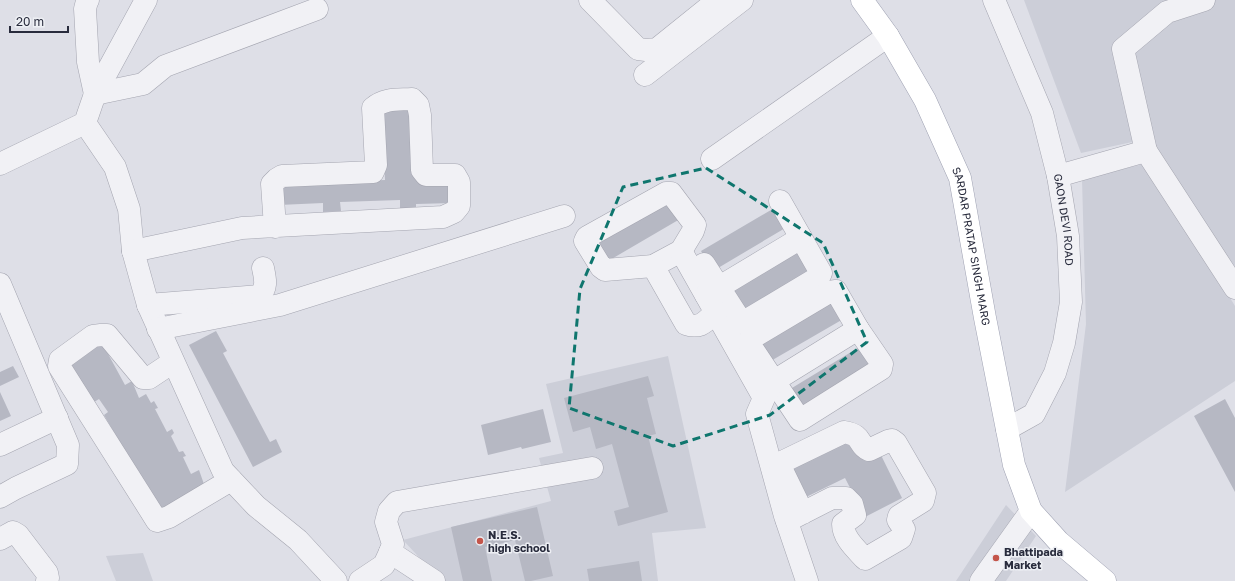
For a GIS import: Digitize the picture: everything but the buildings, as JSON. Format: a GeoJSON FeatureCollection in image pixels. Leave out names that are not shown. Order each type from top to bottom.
{"type":"FeatureCollection","features":[{"type":"Feature","properties":{"kind":"main road","name":"SARDAR PRATAP SINGH MARG"},"geometry":{"type":"LineString","coordinates":[[862,0],[888,36],[925,100],[960,178],[985,318],[1014,465],[1031,512]]}},
{"type":"Feature","properties":{"kind":"main road"},"geometry":{"type":"LineString","coordinates":[[1031,512],[1059,542],[1104,581]]}},
{"type":"Feature","properties":{"kind":"street"},"geometry":{"type":"LineString","coordinates":[[88,0],[85,9],[88,62],[95,94]]}},
{"type":"Feature","properties":{"kind":"street"},"geometry":{"type":"LineString","coordinates":[[0,164],[84,122],[95,94],[146,0]]}},
{"type":"Feature","properties":{"kind":"street"},"geometry":{"type":"LineString","coordinates":[[590,0],[638,49],[646,50],[657,48],[718,0]]}},
{"type":"Feature","properties":{"kind":"street"},"geometry":{"type":"LineString","coordinates":[[645,75],[742,0]]}},
{"type":"Feature","properties":{"kind":"street","name":"GAON DEVI ROAD"},"geometry":{"type":"LineString","coordinates":[[994,0],[1042,113],[1058,176],[1068,236],[1070,295],[1064,343],[1054,373],[1034,414],[1007,428]]}},
{"type":"Feature","properties":{"kind":"street"},"geometry":{"type":"LineString","coordinates":[[1204,0],[1167,12],[1123,49],[1146,151],[1235,288]]}},
{"type":"Feature","properties":{"kind":"street"},"geometry":{"type":"LineString","coordinates":[[95,94],[143,84],[165,66],[318,9]]}},
{"type":"Feature","properties":{"kind":"street"},"geometry":{"type":"LineString","coordinates":[[712,159],[888,36]]}},
{"type":"Feature","properties":{"kind":"street"},"geometry":{"type":"LineString","coordinates":[[133,251],[242,228],[276,227],[443,217],[454,212],[459,206],[459,182],[455,175],[426,175],[422,170],[420,115],[418,105],[412,99],[386,100],[373,108],[376,164],[373,172],[282,176],[272,184],[276,227]]}},
{"type":"Feature","properties":{"kind":"street"},"geometry":{"type":"LineString","coordinates":[[84,122],[115,167],[129,209],[133,251],[148,305],[223,471],[256,506],[298,540],[336,581]]}},
{"type":"Feature","properties":{"kind":"street"},"geometry":{"type":"LineString","coordinates":[[1058,176],[1146,151]]}},
{"type":"Feature","properties":{"kind":"street"},"geometry":{"type":"LineString","coordinates":[[688,250],[653,266],[606,270],[601,267],[585,241],[587,237],[594,233],[666,193],[671,193],[695,225],[688,250],[714,298],[769,390],[800,420],[881,369],[882,364],[858,329],[836,292],[829,292],[750,339],[750,345],[769,390]]}},
{"type":"Feature","properties":{"kind":"street"},"geometry":{"type":"LineString","coordinates":[[714,298],[742,323],[819,277],[821,273],[780,201]]}},
{"type":"Feature","properties":{"kind":"street"},"geometry":{"type":"LineString","coordinates":[[158,329],[280,305],[564,216]]}},
{"type":"Feature","properties":{"kind":"street"},"geometry":{"type":"LineString","coordinates":[[653,266],[686,324],[694,327],[702,325],[714,298],[801,238]]}},
{"type":"Feature","properties":{"kind":"street"},"geometry":{"type":"LineString","coordinates":[[148,305],[259,296],[265,289],[263,268]]}},
{"type":"Feature","properties":{"kind":"street"},"geometry":{"type":"LineString","coordinates":[[0,284],[68,445],[67,464],[0,497]]}},
{"type":"Feature","properties":{"kind":"street"},"geometry":{"type":"LineString","coordinates":[[795,517],[757,414],[769,390],[858,329]]}},
{"type":"Feature","properties":{"kind":"street"},"geometry":{"type":"LineString","coordinates":[[174,362],[149,378],[144,378],[106,335],[101,335],[93,336],[60,360],[59,366],[157,520],[169,517],[231,480]]}},
{"type":"Feature","properties":{"kind":"street"},"geometry":{"type":"LineString","coordinates":[[0,445],[57,418]]}},
{"type":"Feature","properties":{"kind":"street"},"geometry":{"type":"LineString","coordinates":[[795,517],[832,498],[846,498],[852,504],[856,515],[843,524],[843,529],[849,542],[865,559],[901,538],[904,529],[898,520],[899,516],[923,501],[925,493],[896,443],[892,440],[869,450],[865,448],[859,437],[851,433],[844,432],[780,463],[795,517],[807,581]]}},
{"type":"Feature","properties":{"kind":"street"},"geometry":{"type":"LineString","coordinates":[[360,581],[384,565],[393,544],[386,522],[389,511],[397,502],[592,468]]}},
{"type":"Feature","properties":{"kind":"street"},"geometry":{"type":"LineString","coordinates":[[982,581],[1031,512]]}},
{"type":"Feature","properties":{"kind":"street"},"geometry":{"type":"LineString","coordinates":[[0,539],[13,532],[18,535],[47,573],[47,581]]}},
{"type":"Feature","properties":{"kind":"street"},"geometry":{"type":"LineString","coordinates":[[390,552],[434,581]]}},
{"type":"Feature","properties":{"kind":"highlighted area"},"geometry":{"type":"Polygon","coordinates":[[[706,168],[823,243],[867,342],[770,415],[673,446],[569,408],[580,289],[623,187],[706,168]]]}},
{"type":"Feature","properties":{"kind":"shaded area"},"geometry":{"type":"Polygon","coordinates":[[[1024,0],[1235,0],[1235,282],[1151,138],[1081,153],[1024,0]]]}},
{"type":"Feature","properties":{"kind":"shaded area"},"geometry":{"type":"Polygon","coordinates":[[[1148,163],[1235,306],[1235,381],[1065,492],[1086,324],[1082,179],[1148,163]]]}},
{"type":"Feature","properties":{"kind":"shaded area"},"geometry":{"type":"Polygon","coordinates":[[[668,356],[706,528],[652,533],[658,581],[441,581],[403,540],[551,501],[539,458],[563,453],[546,384],[668,356]]]}},
{"type":"Feature","properties":{"kind":"shaded area","name":"Bhattipada Market"},"geometry":{"type":"Polygon","coordinates":[[[1006,505],[1036,536],[1006,581],[956,581],[1006,505]]]}},
{"type":"Feature","properties":{"kind":"shaded area"},"geometry":{"type":"Polygon","coordinates":[[[143,553],[153,581],[116,581],[106,556],[143,553]]]}},
{"type":"Feature","properties":{"kind":"place","name":"N.E.S. high school"},"geometry":{"type":"Point","coordinates":[480,541]}},
{"type":"Feature","properties":{"kind":"place","name":"Bhattipada Market"},"geometry":{"type":"Point","coordinates":[996,558]}}]}
